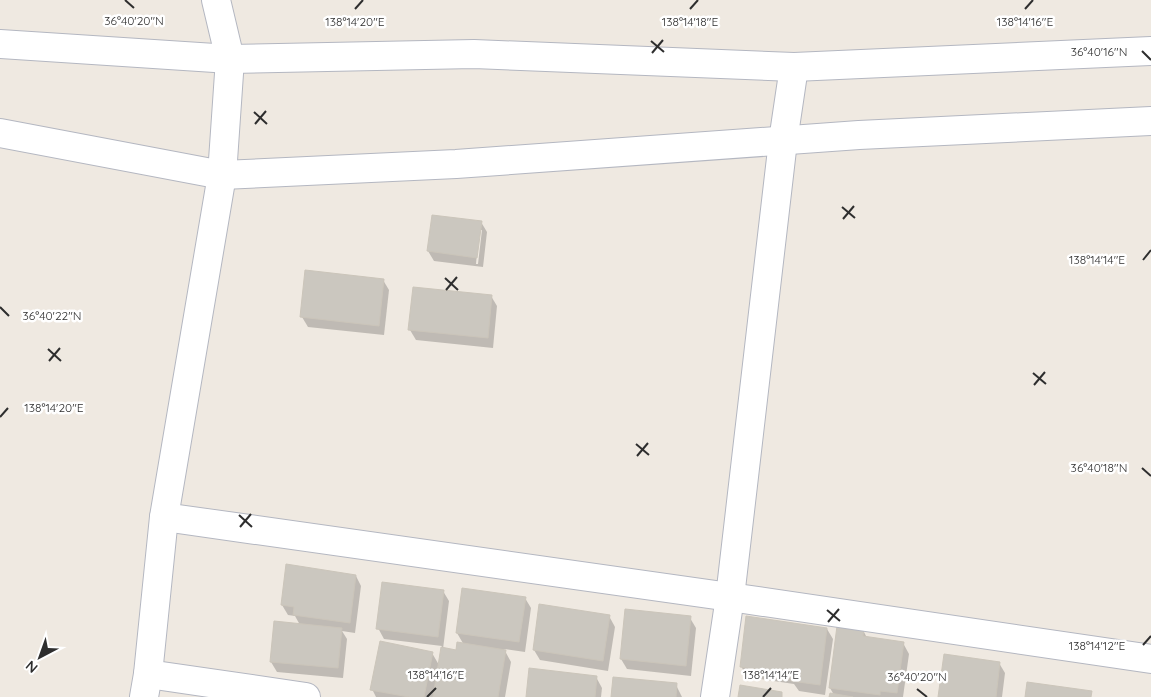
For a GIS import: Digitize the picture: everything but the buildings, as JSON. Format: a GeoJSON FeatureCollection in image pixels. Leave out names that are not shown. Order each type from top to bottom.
{"type":"FeatureCollection","features":[{"type":"Feature","properties":{"kind":"street"},"geometry":{"type":"LineString","coordinates":[[216,0],[230,58],[222,175],[164,517],[146,686],[306,697]]}},
{"type":"Feature","properties":{"kind":"street"},"geometry":{"type":"LineString","coordinates":[[0,44],[230,58],[474,54],[794,67],[1151,51]]}},
{"type":"Feature","properties":{"kind":"street"},"geometry":{"type":"LineString","coordinates":[[715,697],[730,597],[783,141],[794,67]]}},
{"type":"Feature","properties":{"kind":"street"},"geometry":{"type":"LineString","coordinates":[[0,133],[222,175],[456,164],[859,135],[1151,121]]}},
{"type":"Feature","properties":{"kind":"street"},"geometry":{"type":"LineString","coordinates":[[164,517],[1151,659]]}}]}
